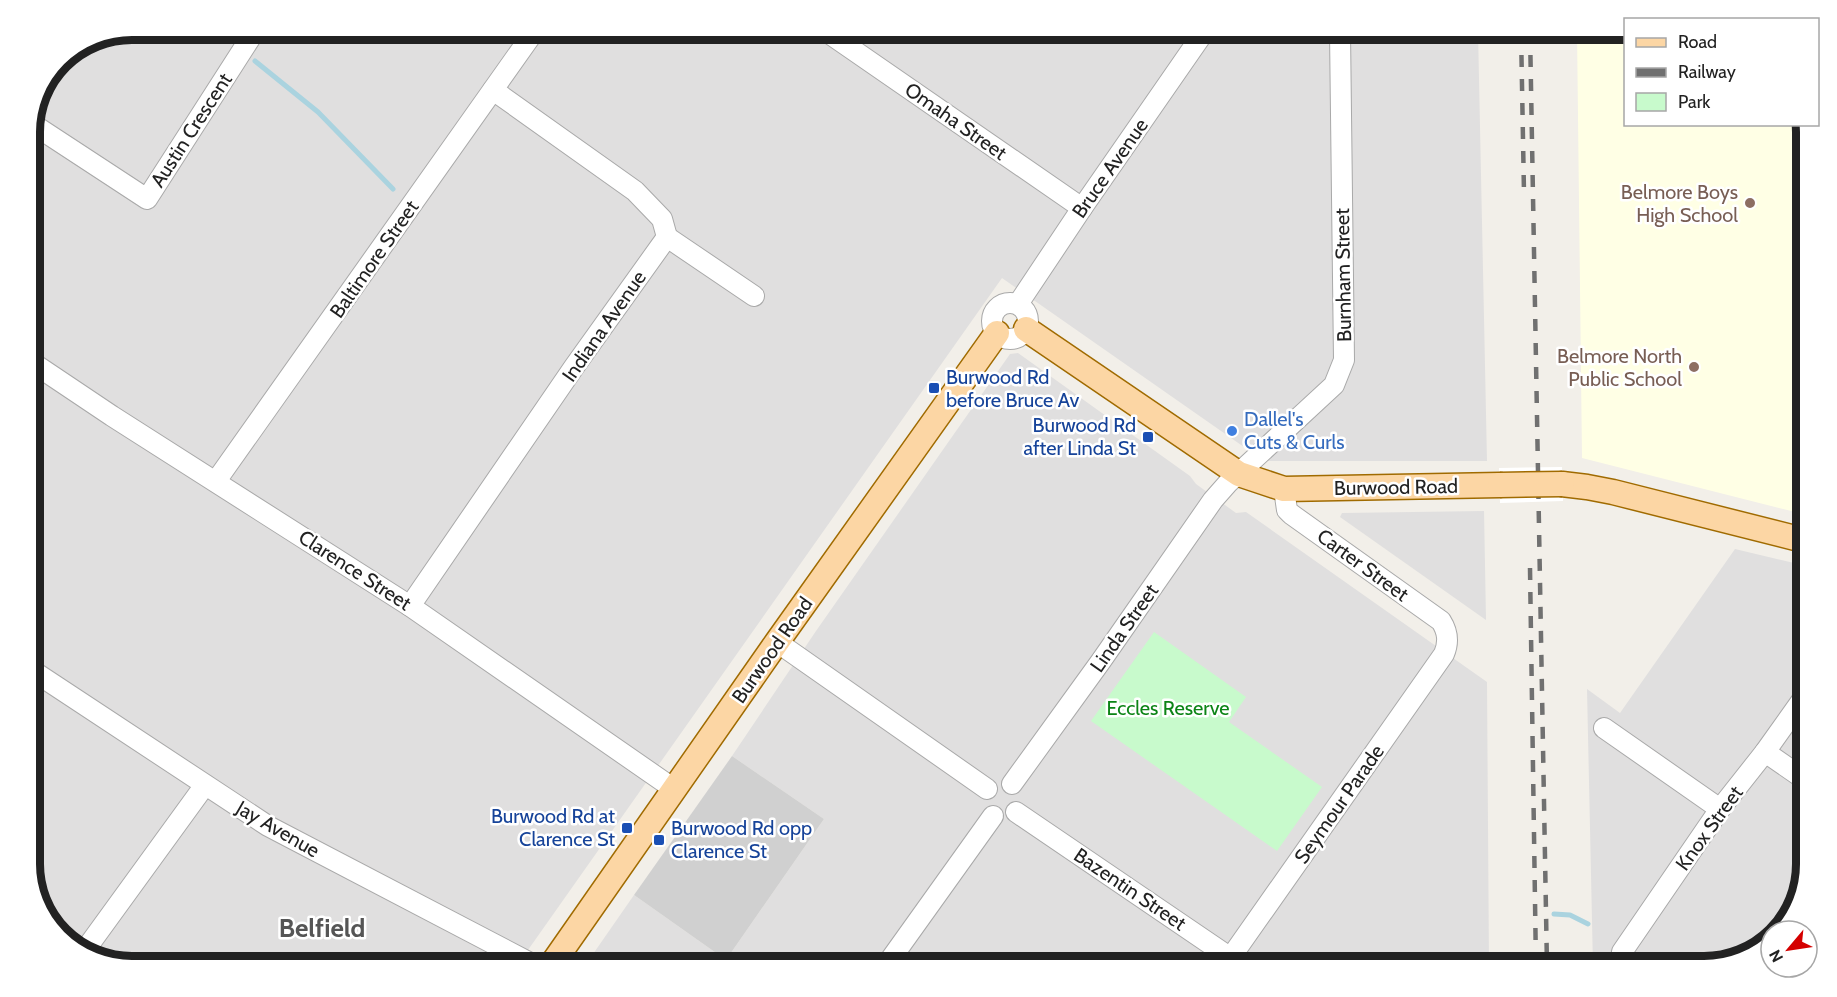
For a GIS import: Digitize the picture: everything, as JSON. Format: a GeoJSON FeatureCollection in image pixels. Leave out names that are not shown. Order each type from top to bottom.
{"type":"FeatureCollection","features":[{"type":"Feature","properties":{"kind":"main road","name":"Burwood Road"},"geometry":{"type":"LineString","coordinates":[[1026,329],[1239,474],[1284,489],[1562,484],[1613,492],[1796,538]]}},
{"type":"Feature","properties":{"kind":"main road","name":"Burwood Road"},"geometry":{"type":"LineString","coordinates":[[558,956],[997,333]]}},
{"type":"Feature","properties":{"kind":"street","name":"Austin Crescent"},"geometry":{"type":"LineString","coordinates":[[41,130],[147,199],[249,40]]}},
{"type":"Feature","properties":{"kind":"street","name":"Baltimore Street"},"geometry":{"type":"LineString","coordinates":[[216,481],[528,40]]}},
{"type":"Feature","properties":{"kind":"street","name":"Omaha Street"},"geometry":{"type":"LineString","coordinates":[[839,40],[1082,208]]}},
{"type":"Feature","properties":{"kind":"street","name":"Bruce Avenue"},"geometry":{"type":"LineString","coordinates":[[1018,304],[1198,40]]}},
{"type":"Feature","properties":{"kind":"street","name":"Burnham Street"},"geometry":{"type":"LineString","coordinates":[[1239,474],[1334,385],[1344,360],[1340,40]]}},
{"type":"Feature","properties":{"kind":"street"},"geometry":{"type":"LineString","coordinates":[[493,90],[635,191],[662,219],[667,237],[754,296]]}},
{"type":"Feature","properties":{"kind":"street","name":"Indiana Avenue"},"geometry":{"type":"LineString","coordinates":[[410,606],[574,367],[667,237]]}},
{"type":"Feature","properties":{"kind":"street"},"geometry":{"type":"LineString","coordinates":[[1009,302],[1018,304],[1028,315],[1026,329],[1019,337],[1007,339],[997,333],[992,322],[995,310],[1009,302]]}},
{"type":"Feature","properties":{"kind":"street","name":"Clarence Street"},"geometry":{"type":"LineString","coordinates":[[41,368],[410,606],[674,789]]}},
{"type":"Feature","properties":{"kind":"street","name":"Linda Street"},"geometry":{"type":"LineString","coordinates":[[1012,784],[1213,501],[1239,474]]}},
{"type":"Feature","properties":{"kind":"street","name":"Carter Street"},"geometry":{"type":"LineString","coordinates":[[1284,489],[1287,510],[1290,514],[1436,618],[1446,628],[1448,638]]}},
{"type":"Feature","properties":{"kind":"street","name":"Seymour Parade"},"geometry":{"type":"LineString","coordinates":[[1238,956],[1444,654],[1448,638]]}},
{"type":"Feature","properties":{"kind":"street"},"geometry":{"type":"LineString","coordinates":[[777,642],[987,789]]}},
{"type":"Feature","properties":{"kind":"street","name":"Jay Avenue"},"geometry":{"type":"LineString","coordinates":[[41,676],[278,831],[517,956]]}},
{"type":"Feature","properties":{"kind":"street","name":"Knox Street"},"geometry":{"type":"LineString","coordinates":[[1621,956],[1720,809],[1796,708]]}},
{"type":"Feature","properties":{"kind":"street"},"geometry":{"type":"LineString","coordinates":[[1604,728],[1720,809]]}},
{"type":"Feature","properties":{"kind":"street"},"geometry":{"type":"LineString","coordinates":[[1765,752],[1796,774]]}},
{"type":"Feature","properties":{"kind":"street"},"geometry":{"type":"LineString","coordinates":[[1001,781],[1012,784],[1021,798],[1016,812],[1005,818],[993,816],[985,807],[984,795],[987,789],[1001,781]]}},
{"type":"Feature","properties":{"kind":"street"},"geometry":{"type":"LineString","coordinates":[[88,945],[205,785]]}},
{"type":"Feature","properties":{"kind":"street","name":"Bazentin Street"},"geometry":{"type":"LineString","coordinates":[[1016,812],[1222,956]]}},
{"type":"Feature","properties":{"kind":"street"},"geometry":{"type":"LineString","coordinates":[[893,956],[993,816]]}},
{"type":"Feature","properties":{"kind":"shaded area"},"geometry":{"type":"Polygon","coordinates":[[[132,40],[1478,40],[1487,461],[1264,461],[1002,278],[524,956],[114,955],[81,941],[56,916],[45,894],[41,871],[41,126],[47,97],[56,81],[67,67],[81,56],[97,47],[132,40]]]}},
{"type":"Feature","properties":{"kind":"shaded area","name":"Belmore North Public School"},"geometry":{"type":"Polygon","coordinates":[[[1577,40],[1624,40],[1624,126],[1796,126],[1796,512],[1582,458],[1577,40]]]}},
{"type":"Feature","properties":{"kind":"shaded area"},"geometry":{"type":"Polygon","coordinates":[[[1018,353],[1190,476],[1196,484],[1236,513],[1246,512],[1487,682],[1489,956],[729,956],[824,819],[732,756],[816,631],[1010,354],[1018,353]]]}},
{"type":"Feature","properties":{"kind":"shaded area"},"geometry":{"type":"Polygon","coordinates":[[[1484,511],[1486,620],[1340,517],[1342,513],[1484,511]]]}},
{"type":"Feature","properties":{"kind":"shaded area"},"geometry":{"type":"Polygon","coordinates":[[[1735,549],[1796,563],[1796,877],[1787,905],[1779,919],[1759,919],[1759,939],[1756,941],[1740,950],[1717,956],[1593,956],[1587,689],[1620,713],[1735,549]]]}},
{"type":"Feature","properties":{"kind":"shaded area"},"geometry":{"type":"Polygon","coordinates":[[[732,756],[824,819],[729,956],[720,956],[634,895],[732,756]]]}},
{"type":"Feature","properties":{"kind":"shaded area"},"geometry":{"type":"Polygon","coordinates":[[[634,895],[720,956],[592,956],[634,895]]]}},
{"type":"Feature","properties":{"kind":"green space","name":"Eccles Reserve"},"geometry":{"type":"Polygon","coordinates":[[[1154,632],[1246,697],[1229,722],[1322,787],[1277,851],[1091,721],[1154,632]]]}},
{"type":"Feature","properties":{"kind":"pier"},"geometry":{"type":"Polygon","coordinates":[[[1562,467],[1563,501],[1500,503],[1499,468],[1562,467]]]}},
{"type":"Feature","properties":{"kind":"waterway"},"geometry":{"type":"LineString","coordinates":[[255,61],[318,112],[393,189]]}},
{"type":"Feature","properties":{"kind":"waterway"},"geometry":{"type":"LineString","coordinates":[[1554,914],[1570,915],[1588,924]]}},
{"type":"Feature","properties":{"kind":"railway"},"geometry":{"type":"LineString","coordinates":[[1521,40],[1524,193]]}},
{"type":"Feature","properties":{"kind":"railway"},"geometry":{"type":"LineString","coordinates":[[1530,40],[1547,956]]}},
{"type":"Feature","properties":{"kind":"railway"},"geometry":{"type":"LineString","coordinates":[[1530,568],[1536,956]]}},
{"type":"Feature","properties":{"kind":"place","name":"Belmore Boys High School"},"geometry":{"type":"Point","coordinates":[1750,203]}},
{"type":"Feature","properties":{"kind":"place","name":"Belmore North Public School"},"geometry":{"type":"Point","coordinates":[1694,367]}},
{"type":"Feature","properties":{"kind":"place","name":"Burwood Rd before Bruce Av"},"geometry":{"type":"Point","coordinates":[934,388]}},
{"type":"Feature","properties":{"kind":"place","name":"Dallel's Cuts & Curls"},"geometry":{"type":"Point","coordinates":[1232,431]}},
{"type":"Feature","properties":{"kind":"place","name":"Burwood Rd after Linda St"},"geometry":{"type":"Point","coordinates":[1148,437]}},
{"type":"Feature","properties":{"kind":"place","name":"Burwood Rd at Clarence St"},"geometry":{"type":"Point","coordinates":[627,828]}},
{"type":"Feature","properties":{"kind":"place","name":"Burwood Rd opp Clarence St"},"geometry":{"type":"Point","coordinates":[659,840]}},
{"type":"Feature","properties":{"kind":"district","name":"Belfield"},"geometry":{"type":"Point","coordinates":[322,928]}}]}
